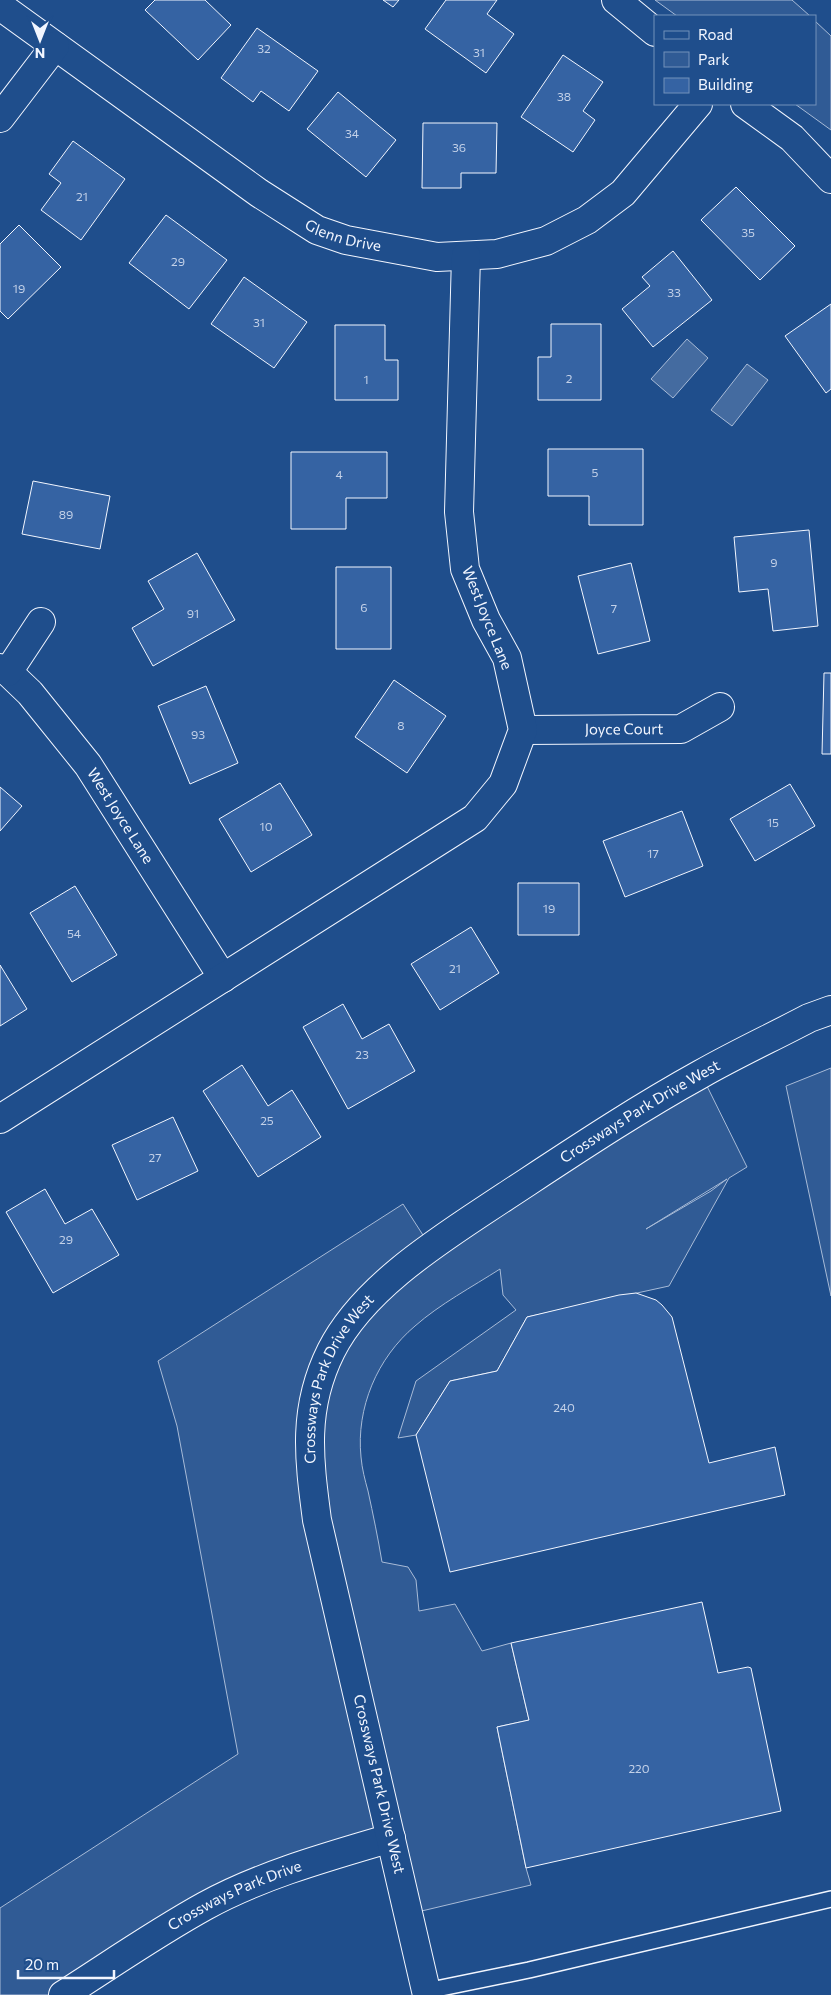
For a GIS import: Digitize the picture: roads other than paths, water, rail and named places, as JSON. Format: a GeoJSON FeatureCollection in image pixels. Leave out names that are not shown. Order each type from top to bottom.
{"type":"FeatureCollection","features":[{"type":"Feature","properties":{"kind":"street"},"geometry":{"type":"LineString","coordinates":[[616,0],[654,31]]}},
{"type":"Feature","properties":{"kind":"street","name":"Glenn Drive"},"geometry":{"type":"LineString","coordinates":[[0,6],[259,193],[317,230],[346,240],[437,257],[497,254],[546,241],[587,220],[623,193],[697,105]]}},
{"type":"Feature","properties":{"kind":"street"},"geometry":{"type":"LineString","coordinates":[[0,118],[55,46]]}},
{"type":"Feature","properties":{"kind":"street"},"geometry":{"type":"LineString","coordinates":[[746,105],[792,138],[831,179]]}},
{"type":"Feature","properties":{"kind":"street","name":"West Joyce Lane"},"geometry":{"type":"LineString","coordinates":[[466,256],[459,512],[465,569],[486,620],[507,658],[523,730]]}},
{"type":"Feature","properties":{"kind":"street"},"geometry":{"type":"LineString","coordinates":[[4,670],[41,622]]}},
{"type":"Feature","properties":{"kind":"street","name":"West Joyce Lane"},"geometry":{"type":"LineString","coordinates":[[4,670],[30,693],[88,765],[223,978]]}},
{"type":"Feature","properties":{"kind":"street","name":"Joyce Court"},"geometry":{"type":"LineString","coordinates":[[523,730],[682,729],[720,707]]}},
{"type":"Feature","properties":{"kind":"street"},"geometry":{"type":"LineString","coordinates":[[0,1119],[475,818],[503,784],[523,730]]}},
{"type":"Feature","properties":{"kind":"street","name":"Crossways Park Drive West"},"geometry":{"type":"LineString","coordinates":[[426,1993],[317,1520],[309,1456],[310,1415],[321,1374],[331,1350],[362,1304],[430,1246],[605,1130],[681,1086],[809,1018],[831,1010]]}},
{"type":"Feature","properties":{"kind":"street","name":"Crossways Park Drive"},"geometry":{"type":"LineString","coordinates":[[63,1995],[205,1906],[240,1889],[321,1859],[391,1838]]}},
{"type":"Feature","properties":{"kind":"lane"},"geometry":{"type":"LineString","coordinates":[[426,1993],[831,1899]]}}]}
